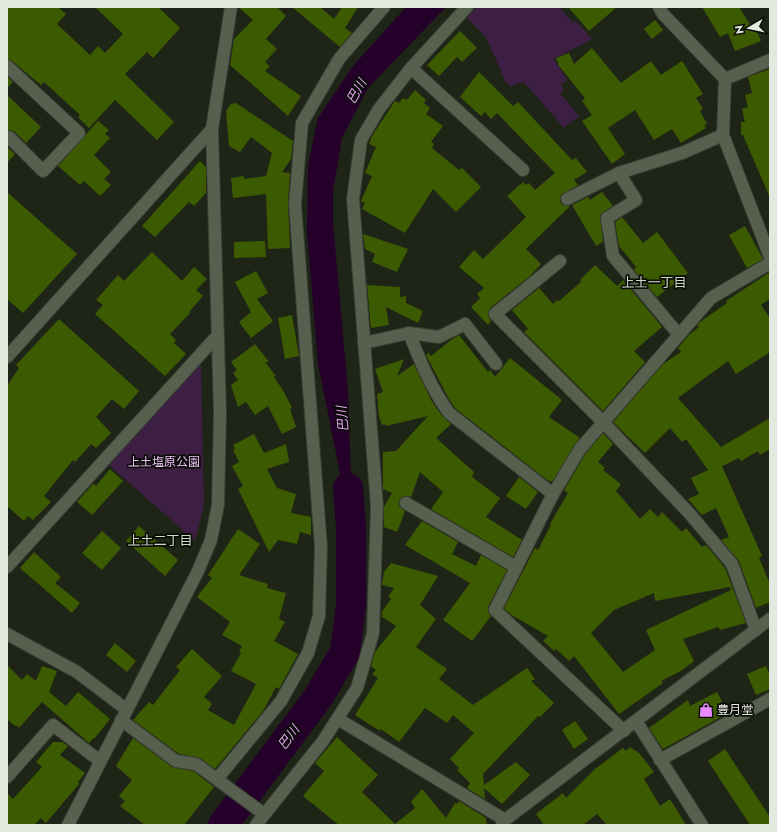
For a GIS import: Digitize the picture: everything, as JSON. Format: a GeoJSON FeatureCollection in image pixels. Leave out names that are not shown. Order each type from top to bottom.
{"type":"FeatureCollection","features":[{"type":"Feature","properties":{"kind":"street"},"geometry":{"type":"LineString","coordinates":[[68,825],[198,571],[211,540],[218,505],[220,458],[212,129],[231,7]]}},
{"type":"Feature","properties":{"kind":"street"},"geometry":{"type":"LineString","coordinates":[[217,779],[281,701],[308,653],[319,616],[321,547],[295,204],[302,123],[339,60],[384,7]]}},
{"type":"Feature","properties":{"kind":"street"},"geometry":{"type":"LineString","coordinates":[[256,825],[323,741],[357,688],[373,633],[377,506],[353,200],[361,140],[380,109],[411,68],[467,7]]}},
{"type":"Feature","properties":{"kind":"street"},"geometry":{"type":"LineString","coordinates":[[659,7],[663,14],[725,79],[723,135],[770,257]]}},
{"type":"Feature","properties":{"kind":"street"},"geometry":{"type":"LineString","coordinates":[[725,79],[770,60]]}},
{"type":"Feature","properties":{"kind":"street"},"geometry":{"type":"LineString","coordinates":[[7,66],[79,133],[43,171],[9,137],[7,140]]}},
{"type":"Feature","properties":{"kind":"street"},"geometry":{"type":"LineString","coordinates":[[411,68],[523,170]]}},
{"type":"Feature","properties":{"kind":"street"},"geometry":{"type":"LineString","coordinates":[[7,357],[212,129]]}},
{"type":"Feature","properties":{"kind":"street"},"geometry":{"type":"LineString","coordinates":[[567,199],[619,173],[682,153],[723,135]]}},
{"type":"Feature","properties":{"kind":"street"},"geometry":{"type":"LineString","coordinates":[[619,173],[636,200],[607,218],[613,256],[679,335]]}},
{"type":"Feature","properties":{"kind":"street"},"geometry":{"type":"LineString","coordinates":[[560,261],[495,314],[603,422],[690,514],[732,564],[756,630]]}},
{"type":"Feature","properties":{"kind":"street"},"geometry":{"type":"LineString","coordinates":[[624,731],[495,610],[553,494],[580,448],[712,298],[770,263]]}},
{"type":"Feature","properties":{"kind":"street"},"geometry":{"type":"LineString","coordinates":[[364,343],[409,333],[438,337],[465,324],[496,364]]}},
{"type":"Feature","properties":{"kind":"street"},"geometry":{"type":"LineString","coordinates":[[409,333],[436,395],[448,413],[553,494]]}},
{"type":"Feature","properties":{"kind":"street"},"geometry":{"type":"LineString","coordinates":[[7,567],[218,335]]}},
{"type":"Feature","properties":{"kind":"street"},"geometry":{"type":"LineString","coordinates":[[406,503],[516,567]]}},
{"type":"Feature","properties":{"kind":"street"},"geometry":{"type":"LineString","coordinates":[[338,719],[504,823],[770,619]]}},
{"type":"Feature","properties":{"kind":"street"},"geometry":{"type":"LineString","coordinates":[[7,634],[77,672],[176,761],[196,764],[264,814]]}},
{"type":"Feature","properties":{"kind":"street"},"geometry":{"type":"LineString","coordinates":[[660,760],[770,699]]}},
{"type":"Feature","properties":{"kind":"street"},"geometry":{"type":"LineString","coordinates":[[636,721],[702,825]]}},
{"type":"Feature","properties":{"kind":"street"},"geometry":{"type":"LineString","coordinates":[[7,777],[53,725],[100,761]]}},
{"type":"Feature","properties":{"kind":"green space"},"geometry":{"type":"Polygon","coordinates":[[[476,7],[559,7],[573,23],[576,21],[592,39],[554,59],[567,79],[561,85],[564,89],[560,93],[579,116],[564,128],[524,82],[511,86],[506,83],[486,37],[467,18],[476,7]]]}},
{"type":"Feature","properties":{"kind":"green space","name":"上土塩原公園"},"geometry":{"type":"Polygon","coordinates":[[[197,365],[201,365],[204,505],[195,541],[109,465],[197,365]]]}},
{"type":"Feature","properties":{"kind":"water"},"geometry":{"type":"Polygon","coordinates":[[[406,7],[446,7],[368,88],[342,138],[333,192],[333,222],[348,391],[353,537],[318,364],[307,232],[308,166],[318,118],[353,66],[406,7]]]}},
{"type":"Feature","properties":{"kind":"building"},"geometry":{"type":"Polygon","coordinates":[[[7,7],[58,7],[66,14],[57,24],[90,55],[98,46],[105,53],[123,34],[95,7],[158,7],[180,28],[153,58],[147,52],[125,74],[174,122],[157,140],[115,100],[89,128],[78,117],[80,115],[44,82],[41,85],[12,61],[7,59],[7,7]]]}},
{"type":"Feature","properties":{"kind":"building"},"geometry":{"type":"Polygon","coordinates":[[[238,7],[277,7],[286,16],[266,39],[277,49],[265,62],[270,66],[265,71],[301,96],[288,116],[230,65],[234,39],[253,20],[238,7]]]}},
{"type":"Feature","properties":{"kind":"building"},"geometry":{"type":"Polygon","coordinates":[[[292,7],[320,7],[334,19],[342,7],[358,7],[345,28],[352,33],[340,47],[292,7]]]}},
{"type":"Feature","properties":{"kind":"building"},"geometry":{"type":"Polygon","coordinates":[[[568,7],[617,7],[589,31],[568,7]]]}},
{"type":"Feature","properties":{"kind":"building"},"geometry":{"type":"Polygon","coordinates":[[[702,7],[739,7],[752,28],[755,27],[761,41],[735,51],[728,33],[720,37],[702,7]]]}},
{"type":"Feature","properties":{"kind":"building"},"geometry":{"type":"Polygon","coordinates":[[[655,20],[663,30],[652,39],[644,29],[655,20]]]}},
{"type":"Feature","properties":{"kind":"building"},"geometry":{"type":"Polygon","coordinates":[[[460,31],[477,48],[462,62],[457,57],[439,76],[427,65],[460,31]]]}},
{"type":"Feature","properties":{"kind":"building"},"geometry":{"type":"Polygon","coordinates":[[[592,48],[621,83],[651,61],[661,75],[682,61],[703,94],[696,98],[703,109],[700,111],[707,124],[704,125],[706,128],[681,143],[672,129],[654,140],[635,110],[608,128],[625,154],[612,164],[582,121],[592,115],[582,101],[585,98],[559,66],[556,58],[569,53],[574,64],[592,48]]]}},
{"type":"Feature","properties":{"kind":"building"},"geometry":{"type":"Polygon","coordinates":[[[770,69],[770,198],[743,135],[741,135],[741,122],[745,122],[742,109],[748,107],[745,95],[752,93],[748,77],[770,69]]]}},
{"type":"Feature","properties":{"kind":"building"},"geometry":{"type":"Polygon","coordinates":[[[479,72],[513,106],[518,102],[572,160],[576,158],[587,172],[574,180],[578,185],[561,195],[560,202],[563,205],[570,206],[526,249],[541,264],[529,277],[490,308],[488,315],[491,321],[488,325],[471,307],[480,298],[477,294],[484,288],[459,267],[474,250],[483,259],[526,217],[507,196],[523,182],[526,185],[529,183],[535,190],[555,173],[497,113],[491,119],[485,112],[481,116],[460,97],[479,72]]]}},
{"type":"Feature","properties":{"kind":"building"},"geometry":{"type":"Polygon","coordinates":[[[7,76],[13,82],[7,88],[7,76]]]}},
{"type":"Feature","properties":{"kind":"building"},"geometry":{"type":"Polygon","coordinates":[[[415,90],[426,100],[424,103],[430,108],[426,114],[443,126],[431,142],[434,144],[432,148],[459,170],[462,168],[481,187],[456,212],[433,189],[405,233],[362,209],[365,203],[361,201],[372,176],[365,173],[376,147],[369,144],[372,136],[395,101],[399,103],[403,98],[407,100],[415,90]]]}},
{"type":"Feature","properties":{"kind":"building"},"geometry":{"type":"Polygon","coordinates":[[[7,95],[41,127],[26,143],[14,131],[7,130],[7,95]]]}},
{"type":"Feature","properties":{"kind":"building"},"geometry":{"type":"Polygon","coordinates":[[[236,103],[293,141],[291,159],[282,172],[290,173],[288,203],[290,248],[268,249],[266,194],[233,198],[231,178],[244,176],[244,179],[266,176],[272,153],[251,137],[240,152],[229,146],[226,111],[231,104],[236,103]]]}},
{"type":"Feature","properties":{"kind":"building"},"geometry":{"type":"Polygon","coordinates":[[[98,121],[109,130],[105,134],[110,138],[94,155],[111,172],[104,179],[111,185],[100,196],[84,181],[80,185],[58,166],[98,121]]]}},
{"type":"Feature","properties":{"kind":"building"},"geometry":{"type":"Polygon","coordinates":[[[7,147],[15,154],[7,163],[7,147]]]}},
{"type":"Feature","properties":{"kind":"building"},"geometry":{"type":"Polygon","coordinates":[[[200,161],[206,167],[206,193],[194,206],[189,202],[155,237],[142,226],[200,161]]]}},
{"type":"Feature","properties":{"kind":"building"},"geometry":{"type":"Polygon","coordinates":[[[7,192],[77,254],[23,313],[7,299],[7,192]]]}},
{"type":"Feature","properties":{"kind":"building"},"geometry":{"type":"Polygon","coordinates":[[[602,192],[613,206],[600,215],[603,242],[596,246],[572,205],[588,197],[590,200],[602,192]]]}},
{"type":"Feature","properties":{"kind":"building"},"geometry":{"type":"Polygon","coordinates":[[[622,217],[643,243],[657,232],[688,273],[657,297],[634,270],[636,267],[619,246],[615,222],[622,217]]]}},
{"type":"Feature","properties":{"kind":"building"},"geometry":{"type":"Polygon","coordinates":[[[745,226],[763,259],[747,268],[729,235],[745,226]]]}},
{"type":"Feature","properties":{"kind":"building"},"geometry":{"type":"Polygon","coordinates":[[[363,234],[408,249],[397,272],[372,262],[375,254],[365,249],[363,234]]]}},
{"type":"Feature","properties":{"kind":"building"},"geometry":{"type":"Polygon","coordinates":[[[265,241],[266,257],[234,258],[234,242],[265,241]]]}},
{"type":"Feature","properties":{"kind":"building"},"geometry":{"type":"Polygon","coordinates":[[[152,252],[182,281],[194,267],[207,279],[196,290],[203,296],[189,312],[190,313],[170,334],[176,340],[174,343],[186,354],[165,376],[95,314],[103,305],[96,300],[118,275],[124,281],[152,252]]]}},
{"type":"Feature","properties":{"kind":"building"},"geometry":{"type":"Polygon","coordinates":[[[595,265],[617,286],[623,280],[662,327],[634,351],[645,362],[603,411],[524,332],[528,329],[512,310],[539,288],[553,304],[557,300],[559,301],[581,282],[580,280],[595,265]]]}},
{"type":"Feature","properties":{"kind":"building"},"geometry":{"type":"Polygon","coordinates":[[[256,271],[268,293],[257,299],[273,321],[251,338],[239,322],[251,312],[235,282],[256,271]]]}},
{"type":"Feature","properties":{"kind":"building"},"geometry":{"type":"Polygon","coordinates":[[[770,272],[770,299],[761,305],[770,318],[770,352],[736,374],[728,361],[678,398],[721,447],[770,418],[770,449],[760,455],[758,451],[741,461],[739,458],[722,466],[762,556],[759,558],[770,584],[770,602],[756,608],[739,561],[721,540],[729,537],[716,508],[702,515],[688,499],[699,494],[691,478],[708,470],[686,439],[682,442],[670,428],[645,453],[613,422],[663,364],[681,352],[678,348],[689,335],[699,327],[697,325],[700,322],[727,303],[726,301],[770,272]]]}},
{"type":"Feature","properties":{"kind":"building"},"geometry":{"type":"Polygon","coordinates":[[[367,285],[400,287],[400,297],[406,296],[406,303],[423,311],[418,323],[386,307],[389,325],[371,328],[367,285]]]}},
{"type":"Feature","properties":{"kind":"building"},"geometry":{"type":"Polygon","coordinates":[[[292,315],[299,356],[285,359],[278,318],[292,315]]]}},
{"type":"Feature","properties":{"kind":"building"},"geometry":{"type":"Polygon","coordinates":[[[59,319],[139,391],[124,409],[112,399],[96,417],[111,433],[96,448],[91,444],[75,462],[73,460],[44,496],[51,502],[33,520],[28,516],[24,521],[7,506],[7,386],[19,368],[16,365],[59,319]]]}},
{"type":"Feature","properties":{"kind":"building"},"geometry":{"type":"Polygon","coordinates":[[[459,335],[488,372],[490,370],[495,377],[510,358],[562,400],[549,417],[580,438],[552,482],[547,480],[455,408],[449,399],[426,355],[429,353],[431,356],[459,335]]]}},
{"type":"Feature","properties":{"kind":"building"},"geometry":{"type":"Polygon","coordinates":[[[255,344],[269,362],[265,362],[276,376],[274,377],[292,408],[290,409],[296,427],[282,434],[268,406],[255,415],[246,402],[238,407],[231,385],[238,380],[233,373],[237,370],[231,362],[255,344]]]}},
{"type":"Feature","properties":{"kind":"building"},"geometry":{"type":"Polygon","coordinates":[[[404,359],[397,376],[414,364],[432,402],[443,417],[451,424],[436,438],[474,472],[472,477],[500,498],[486,517],[522,540],[513,557],[431,509],[443,492],[420,472],[411,497],[406,496],[399,500],[399,506],[405,511],[397,532],[384,527],[384,507],[392,493],[383,489],[383,452],[396,451],[428,416],[386,426],[385,424],[382,425],[379,416],[377,394],[383,392],[375,369],[404,359]]]}},
{"type":"Feature","properties":{"kind":"building"},"geometry":{"type":"Polygon","coordinates":[[[603,433],[613,444],[598,462],[605,468],[603,470],[621,484],[616,491],[640,519],[650,509],[658,517],[662,512],[682,532],[686,528],[702,547],[706,545],[725,568],[746,623],[720,630],[718,627],[683,639],[694,661],[681,671],[661,681],[663,683],[619,714],[574,656],[569,661],[556,649],[554,651],[543,641],[548,636],[510,614],[504,608],[535,548],[538,550],[551,525],[550,524],[568,493],[564,490],[586,453],[603,433]],[[730,587],[655,601],[654,593],[614,610],[591,633],[623,672],[655,650],[646,630],[731,590],[730,587]]]}},
{"type":"Feature","properties":{"kind":"building"},"geometry":{"type":"Polygon","coordinates":[[[254,434],[264,453],[286,444],[289,462],[267,469],[277,488],[296,494],[291,513],[311,517],[311,535],[300,532],[297,544],[278,540],[269,552],[238,489],[243,486],[232,466],[239,462],[233,450],[235,449],[233,445],[254,434]]]}},
{"type":"Feature","properties":{"kind":"building"},"geometry":{"type":"Polygon","coordinates":[[[110,469],[123,481],[92,515],[77,502],[93,484],[96,486],[110,469]]]}},
{"type":"Feature","properties":{"kind":"building"},"geometry":{"type":"Polygon","coordinates":[[[519,477],[538,492],[526,509],[506,496],[519,477]]]}},
{"type":"Feature","properties":{"kind":"building"},"geometry":{"type":"Polygon","coordinates":[[[422,521],[458,542],[452,554],[476,566],[481,555],[507,570],[488,607],[488,612],[491,616],[472,641],[443,620],[470,583],[405,545],[422,521]]]}},
{"type":"Feature","properties":{"kind":"building"},"geometry":{"type":"Polygon","coordinates":[[[139,526],[178,560],[165,576],[126,541],[139,526]]]}},
{"type":"Feature","properties":{"kind":"building"},"geometry":{"type":"Polygon","coordinates":[[[238,529],[260,544],[239,575],[268,584],[267,588],[286,593],[279,619],[285,622],[274,641],[298,654],[279,689],[276,687],[263,711],[215,769],[200,758],[179,754],[133,720],[149,702],[153,705],[180,670],[176,667],[192,649],[222,676],[204,697],[212,704],[208,710],[234,725],[256,684],[231,671],[241,653],[239,652],[242,646],[222,635],[230,622],[197,597],[212,578],[208,575],[238,529]]]}},
{"type":"Feature","properties":{"kind":"building"},"geometry":{"type":"Polygon","coordinates":[[[102,531],[121,548],[102,570],[82,553],[102,531]]]}},
{"type":"Feature","properties":{"kind":"building"},"geometry":{"type":"Polygon","coordinates":[[[34,552],[61,577],[55,583],[80,603],[72,613],[20,568],[34,552]]]}},
{"type":"Feature","properties":{"kind":"building"},"geometry":{"type":"Polygon","coordinates":[[[391,563],[438,576],[420,605],[436,619],[416,647],[447,669],[439,679],[473,705],[527,668],[535,679],[531,681],[554,703],[540,717],[538,716],[483,774],[484,785],[516,762],[530,775],[502,804],[484,788],[485,799],[467,788],[470,783],[457,770],[459,768],[450,759],[474,733],[453,715],[447,723],[425,708],[399,742],[381,729],[380,731],[355,715],[378,678],[372,674],[376,670],[371,666],[375,652],[396,626],[381,616],[383,614],[381,613],[391,599],[388,597],[394,588],[382,585],[384,572],[391,563]]]}},
{"type":"Feature","properties":{"kind":"building"},"geometry":{"type":"Polygon","coordinates":[[[115,643],[136,661],[127,672],[106,655],[115,643]]]}},
{"type":"Feature","properties":{"kind":"building"},"geometry":{"type":"Polygon","coordinates":[[[7,665],[22,680],[27,674],[36,681],[42,666],[57,671],[49,692],[66,706],[78,692],[110,719],[89,743],[42,702],[19,728],[16,725],[15,726],[7,719],[7,665]]]}},
{"type":"Feature","properties":{"kind":"building"},"geometry":{"type":"Polygon","coordinates":[[[766,666],[770,675],[770,689],[756,695],[747,674],[766,666]]]}},
{"type":"Feature","properties":{"kind":"building"},"geometry":{"type":"Polygon","coordinates":[[[717,692],[728,713],[663,749],[649,728],[688,700],[690,706],[717,692]]]}},
{"type":"Feature","properties":{"kind":"building"},"geometry":{"type":"Polygon","coordinates":[[[575,721],[588,739],[574,749],[562,730],[575,721]]]}},
{"type":"Feature","properties":{"kind":"building"},"geometry":{"type":"Polygon","coordinates":[[[337,737],[378,775],[362,792],[395,824],[415,808],[411,802],[422,789],[446,818],[455,803],[457,804],[459,801],[486,818],[487,825],[339,825],[303,796],[324,771],[315,763],[337,737]]]}},
{"type":"Feature","properties":{"kind":"building"},"geometry":{"type":"Polygon","coordinates":[[[133,738],[172,767],[193,771],[214,787],[184,825],[145,825],[120,806],[125,801],[119,796],[132,780],[116,766],[133,738]]]}},
{"type":"Feature","properties":{"kind":"building"},"geometry":{"type":"Polygon","coordinates":[[[53,742],[62,742],[68,746],[60,755],[85,773],[78,782],[79,784],[46,823],[41,818],[34,825],[7,825],[7,793],[13,799],[42,767],[36,762],[53,742]]]}},
{"type":"Feature","properties":{"kind":"building"},"geometry":{"type":"Polygon","coordinates":[[[630,747],[639,753],[654,772],[644,779],[660,806],[670,799],[686,825],[607,825],[597,814],[583,825],[544,825],[536,814],[563,793],[566,798],[595,769],[623,748],[626,751],[630,747]]]}},
{"type":"Feature","properties":{"kind":"building"},"geometry":{"type":"Polygon","coordinates":[[[725,749],[770,817],[770,825],[750,825],[708,761],[725,749]]]}},
{"type":"Feature","properties":{"kind":"waterway","name":"巴川"},"geometry":{"type":"LineString","coordinates":[[223,825],[319,696],[345,652],[351,605],[351,527],[348,488]]}},
{"type":"Feature","properties":{"kind":"place","name":"豊月堂"},"geometry":{"type":"Point","coordinates":[706,710]}},
{"type":"Feature","properties":{"kind":"district","name":"上土一丁目"},"geometry":{"type":"Point","coordinates":[654,282]}},
{"type":"Feature","properties":{"kind":"district","name":"上土二丁目"},"geometry":{"type":"Point","coordinates":[160,540]}}]}
